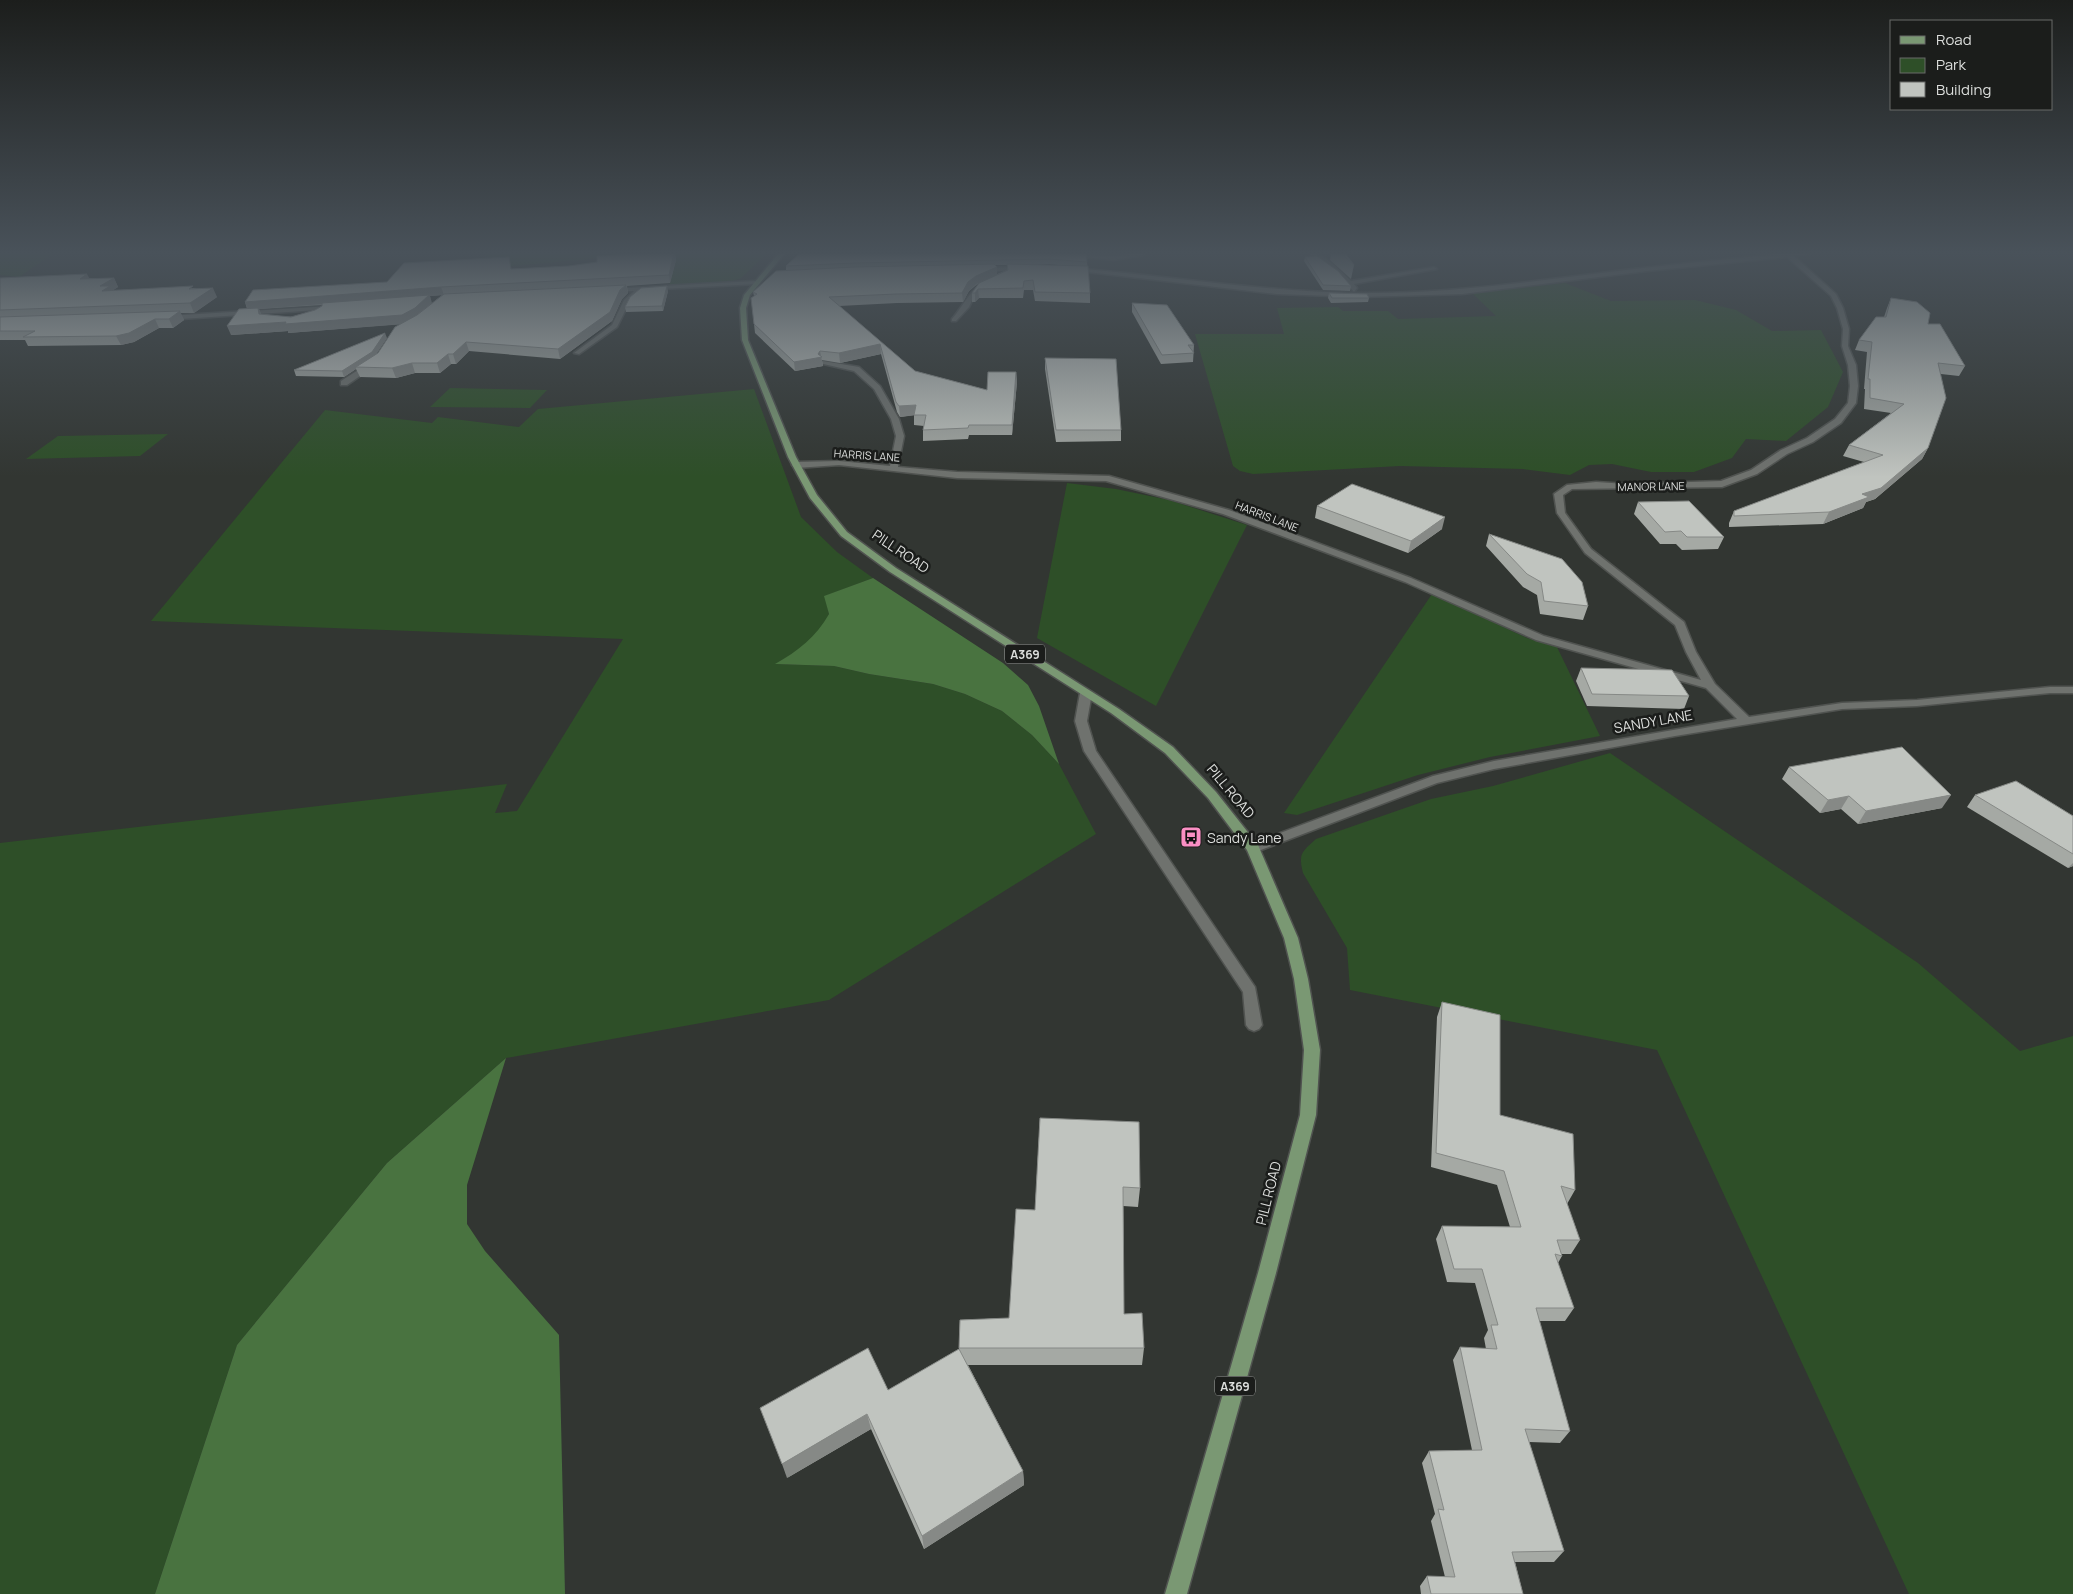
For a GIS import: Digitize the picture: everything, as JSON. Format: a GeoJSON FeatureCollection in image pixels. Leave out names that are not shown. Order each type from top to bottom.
{"type":"FeatureCollection","features":[{"type":"Feature","properties":{"kind":"main road","name":"PILL ROAD"},"geometry":{"type":"LineString","coordinates":[[744,327],[745,340],[757,374],[796,465],[813,496],[844,534],[893,570],[1115,711],[1169,750],[1212,795],[1253,848],[1291,938],[1301,979],[1312,1050],[1308,1115],[1267,1273],[1176,1594]]}},
{"type":"Feature","properties":{"kind":"street"},"geometry":{"type":"LineString","coordinates":[[577,353],[614,327]]}},
{"type":"Feature","properties":{"kind":"street","name":"MANOR LANE"},"geometry":{"type":"LineString","coordinates":[[1746,721],[1710,686],[1691,652],[1680,624],[1588,551],[1561,513],[1558,494],[1570,487],[1596,485],[1627,487],[1722,484],[1754,472],[1784,452],[1810,440],[1838,421],[1852,403],[1854,386],[1852,365],[1845,346],[1846,327]]}},
{"type":"Feature","properties":{"kind":"street"},"geometry":{"type":"LineString","coordinates":[[344,383],[378,360]]}},
{"type":"Feature","properties":{"kind":"street"},"geometry":{"type":"LineString","coordinates":[[823,363],[856,369],[876,388],[895,419],[900,436],[894,468]]}},
{"type":"Feature","properties":{"kind":"street","name":"HARRIS LANE"},"geometry":{"type":"LineString","coordinates":[[796,465],[839,463],[957,475],[1106,478],[1226,512],[1408,580],[1540,638],[1710,686]]}},
{"type":"Feature","properties":{"kind":"street","name":"SANDY LANE"},"geometry":{"type":"LineString","coordinates":[[1253,848],[1433,780],[1494,765],[1842,706],[1917,703],[2050,690],[2073,690]]}},
{"type":"Feature","properties":{"kind":"street"},"geometry":{"type":"LineString","coordinates":[[1086,693],[1082,721],[1090,751],[1250,991],[1254,1025]]}},
{"type":"Feature","properties":{"kind":"green space"},"geometry":{"type":"Polygon","coordinates":[[[1282,327],[1766,327],[1772,331],[1821,330],[1843,372],[1828,407],[1786,441],[1746,439],[1732,458],[1694,472],[1651,472],[1612,464],[1589,465],[1570,475],[1523,469],[1400,466],[1253,474],[1240,471],[1233,466],[1195,334],[1284,334],[1282,327]]]}},
{"type":"Feature","properties":{"kind":"green space"},"geometry":{"type":"Polygon","coordinates":[[[450,388],[547,390],[530,408],[430,407],[450,388]]]}},
{"type":"Feature","properties":{"kind":"green space"},"geometry":{"type":"Polygon","coordinates":[[[754,389],[801,517],[837,552],[873,578],[825,596],[829,614],[821,629],[800,649],[776,664],[834,666],[869,674],[933,684],[965,694],[1002,711],[1032,735],[1059,764],[1096,834],[829,1000],[506,1058],[387,1163],[237,1345],[155,1594],[0,1594],[0,843],[507,784],[495,813],[517,811],[623,639],[151,621],[325,410],[432,423],[438,417],[519,427],[538,409],[754,389]]]}},
{"type":"Feature","properties":{"kind":"green space"},"geometry":{"type":"Polygon","coordinates":[[[168,434],[140,456],[26,459],[58,436],[168,434]]]}},
{"type":"Feature","properties":{"kind":"green space"},"geometry":{"type":"Polygon","coordinates":[[[1067,483],[1116,489],[1169,500],[1247,525],[1156,706],[1037,638],[1067,483]]]}},
{"type":"Feature","properties":{"kind":"green space"},"geometry":{"type":"Polygon","coordinates":[[[873,578],[1003,663],[1028,685],[1039,706],[1059,764],[1032,735],[1002,711],[965,694],[933,684],[869,674],[834,666],[775,664],[806,643],[824,622],[829,614],[824,596],[873,578]]]}},
{"type":"Feature","properties":{"kind":"green space"},"geometry":{"type":"Polygon","coordinates":[[[1432,594],[1527,638],[1557,647],[1600,736],[1490,757],[1418,775],[1297,815],[1284,813],[1432,594]]]}},
{"type":"Feature","properties":{"kind":"green space"},"geometry":{"type":"Polygon","coordinates":[[[1610,753],[1918,963],[2020,1051],[2073,1036],[2073,1594],[1909,1594],[1657,1050],[1350,990],[1347,948],[1303,873],[1301,857],[1307,847],[1316,839],[1431,799],[1493,786],[1610,753]]]}},
{"type":"Feature","properties":{"kind":"green space"},"geometry":{"type":"Polygon","coordinates":[[[506,1058],[467,1185],[467,1224],[485,1251],[559,1335],[565,1594],[155,1594],[237,1345],[387,1163],[506,1058]]]}},
{"type":"Feature","properties":{"kind":"building"},"geometry":{"type":"Polygon","coordinates":[[[0,327],[139,327],[129,333],[116,336],[23,337],[35,331],[0,331],[0,327]]]}},
{"type":"Feature","properties":{"kind":"building"},"geometry":{"type":"Polygon","coordinates":[[[395,327],[588,327],[558,349],[466,342],[453,354],[448,354],[437,363],[412,363],[392,368],[356,367],[378,353],[395,327]]]}},
{"type":"Feature","properties":{"kind":"building"},"geometry":{"type":"Polygon","coordinates":[[[758,327],[864,327],[915,371],[987,390],[988,372],[1016,372],[1012,425],[969,425],[968,428],[923,430],[926,415],[914,415],[916,405],[899,406],[896,402],[880,344],[839,353],[820,351],[818,354],[822,357],[794,362],[758,327]]]}},
{"type":"Feature","properties":{"kind":"building"},"geometry":{"type":"Polygon","coordinates":[[[1146,327],[1182,327],[1194,345],[1188,345],[1194,353],[1162,355],[1146,327]]]}},
{"type":"Feature","properties":{"kind":"building"},"geometry":{"type":"Polygon","coordinates":[[[1868,327],[1942,327],[1965,366],[1938,363],[1946,398],[1928,448],[1881,488],[1862,494],[1869,497],[1829,512],[1734,516],[1734,511],[1883,455],[1849,445],[1904,404],[1870,398],[1870,379],[1868,379],[1872,342],[1859,340],[1868,327]]]}},
{"type":"Feature","properties":{"kind":"building"},"geometry":{"type":"Polygon","coordinates":[[[385,333],[372,352],[342,371],[294,370],[385,333]]]}},
{"type":"Feature","properties":{"kind":"building"},"geometry":{"type":"Polygon","coordinates":[[[1045,358],[1116,359],[1121,430],[1056,430],[1045,358]]]}},
{"type":"Feature","properties":{"kind":"building"},"geometry":{"type":"Polygon","coordinates":[[[1352,484],[1445,517],[1411,541],[1317,506],[1352,484]]]}},
{"type":"Feature","properties":{"kind":"building"},"geometry":{"type":"Polygon","coordinates":[[[1689,501],[1724,537],[1687,537],[1681,531],[1665,532],[1638,502],[1689,501]]]}},
{"type":"Feature","properties":{"kind":"building"},"geometry":{"type":"Polygon","coordinates":[[[1489,534],[1562,559],[1582,582],[1588,606],[1544,601],[1541,582],[1527,574],[1489,534]]]}},
{"type":"Feature","properties":{"kind":"building"},"geometry":{"type":"Polygon","coordinates":[[[1581,668],[1672,670],[1689,696],[1592,694],[1581,668]]]}},
{"type":"Feature","properties":{"kind":"building"},"geometry":{"type":"Polygon","coordinates":[[[1902,747],[1951,795],[1866,811],[1849,796],[1828,800],[1789,767],[1902,747]]]}},
{"type":"Feature","properties":{"kind":"building"},"geometry":{"type":"Polygon","coordinates":[[[2016,781],[2073,816],[2073,854],[1975,795],[2016,781]]]}},
{"type":"Feature","properties":{"kind":"building"},"geometry":{"type":"Polygon","coordinates":[[[1442,1002],[1500,1015],[1500,1115],[1573,1134],[1575,1190],[1561,1186],[1580,1240],[1557,1240],[1562,1256],[1555,1254],[1574,1308],[1536,1308],[1570,1431],[1525,1429],[1564,1551],[1512,1552],[1523,1594],[1431,1594],[1427,1576],[1455,1577],[1438,1509],[1444,1510],[1429,1451],[1482,1450],[1460,1347],[1497,1349],[1491,1325],[1498,1325],[1482,1269],[1454,1269],[1442,1226],[1521,1227],[1504,1171],[1436,1153],[1442,1002]]]}},
{"type":"Feature","properties":{"kind":"building"},"geometry":{"type":"Polygon","coordinates":[[[1040,1118],[1139,1122],[1140,1188],[1123,1187],[1124,1314],[1142,1313],[1144,1348],[959,1348],[960,1320],[1009,1318],[1016,1209],[1035,1210],[1040,1118]]]}},
{"type":"Feature","properties":{"kind":"building"},"geometry":{"type":"Polygon","coordinates":[[[868,1348],[888,1390],[959,1349],[1023,1471],[922,1536],[867,1414],[782,1464],[760,1408],[868,1348]]]}},
{"type":"Feature","properties":{"kind":"place","name":"Sandy Lane"},"geometry":{"type":"Point","coordinates":[1191,837]}}]}
